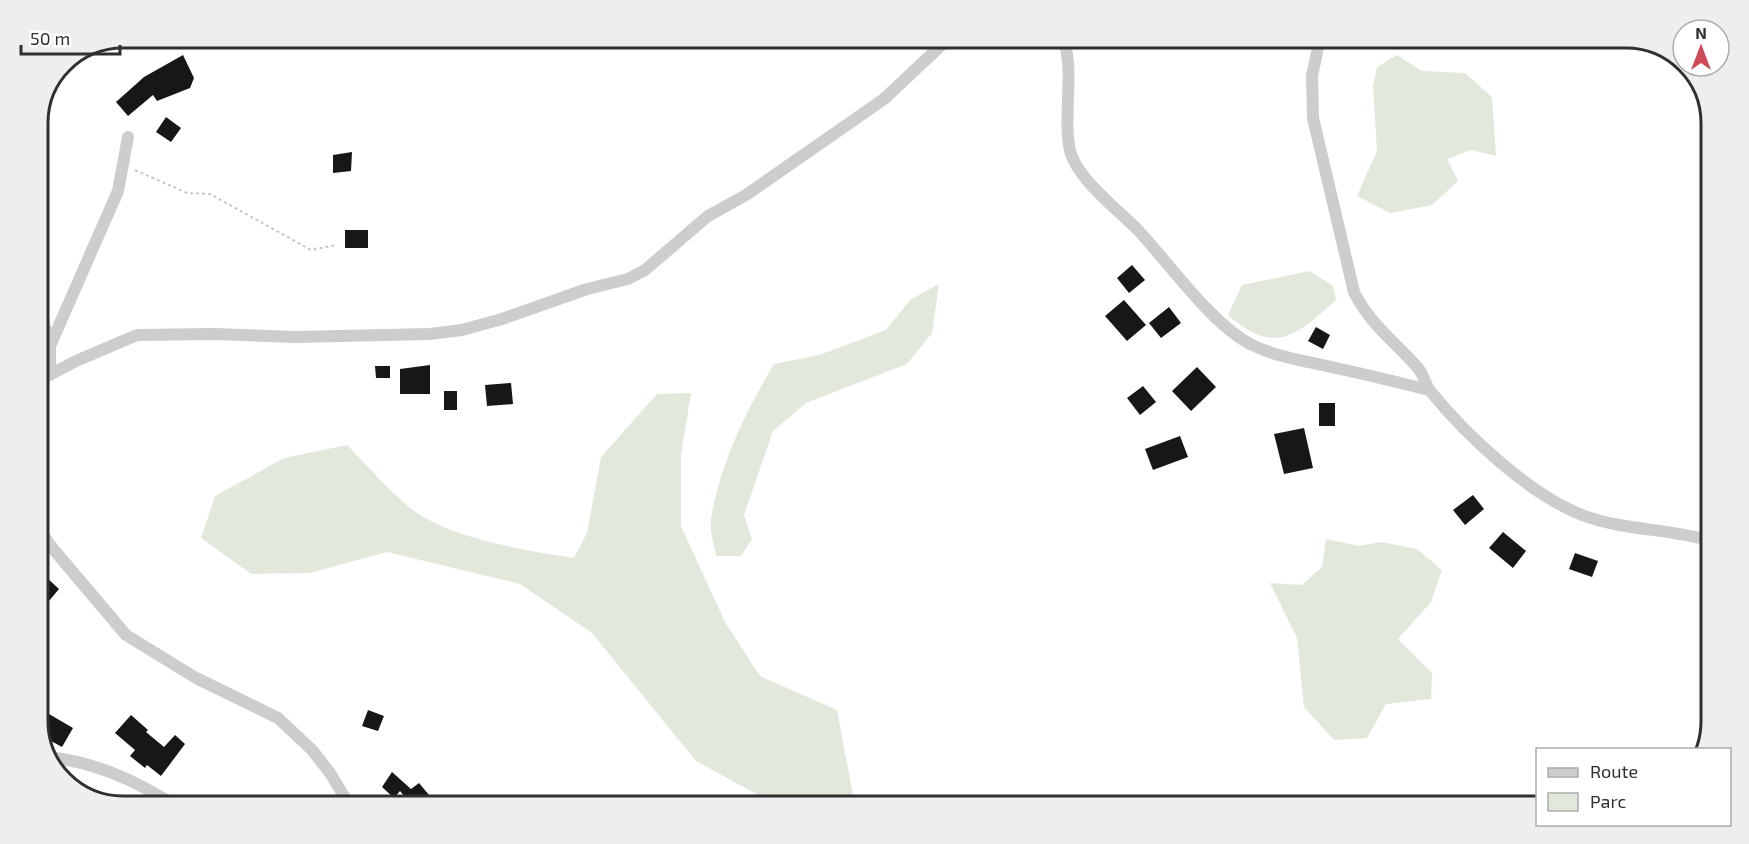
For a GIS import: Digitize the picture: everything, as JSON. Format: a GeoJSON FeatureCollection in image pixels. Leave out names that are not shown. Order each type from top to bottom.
{"type":"FeatureCollection","features":[{"type":"Feature","properties":{"kind":"street"},"geometry":{"type":"LineString","coordinates":[[48,339],[50,375],[85,356],[137,335],[215,333],[295,337],[430,334],[462,330],[502,319],[587,289],[628,279],[645,270],[708,216],[746,195],[884,99],[938,48]]}},
{"type":"Feature","properties":{"kind":"street"},"geometry":{"type":"LineString","coordinates":[[1066,48],[1068,70],[1066,132],[1071,156],[1085,177],[1168,262],[1221,323],[1251,345],[1284,357],[1429,390]]}},
{"type":"Feature","properties":{"kind":"street"},"geometry":{"type":"LineString","coordinates":[[1318,48],[1311,76],[1313,118],[1354,292],[1363,311],[1420,371],[1429,390],[1485,449],[1547,495],[1580,514],[1617,526],[1701,539]]}},
{"type":"Feature","properties":{"kind":"street"},"geometry":{"type":"LineString","coordinates":[[50,346],[118,191],[128,136]]}},
{"type":"Feature","properties":{"kind":"street"},"geometry":{"type":"LineString","coordinates":[[48,542],[126,636],[196,678],[279,718],[312,750],[330,773],[344,796]]}},
{"type":"Feature","properties":{"kind":"street"},"geometry":{"type":"LineString","coordinates":[[58,759],[85,763],[113,772],[156,796]]}},
{"type":"Feature","properties":{"kind":"path"},"geometry":{"type":"LineString","coordinates":[[124,166],[187,193],[210,194],[310,250],[336,244]]}},
{"type":"Feature","properties":{"kind":"green space"},"geometry":{"type":"Polygon","coordinates":[[[1397,55],[1422,71],[1465,73],[1492,97],[1496,156],[1471,150],[1447,159],[1458,181],[1432,205],[1390,213],[1357,196],[1377,151],[1373,86],[1377,67],[1397,55]]]}},
{"type":"Feature","properties":{"kind":"green space"},"geometry":{"type":"Polygon","coordinates":[[[1310,271],[1333,286],[1336,300],[1297,331],[1273,338],[1260,335],[1245,328],[1228,315],[1242,285],[1310,271]]]}},
{"type":"Feature","properties":{"kind":"green space"},"geometry":{"type":"Polygon","coordinates":[[[939,284],[932,333],[907,364],[806,403],[773,431],[744,515],[752,539],[741,556],[716,556],[711,523],[721,478],[735,438],[774,364],[819,355],[886,330],[910,300],[939,284]]]}},
{"type":"Feature","properties":{"kind":"green space"},"geometry":{"type":"Polygon","coordinates":[[[691,393],[681,455],[681,526],[725,622],[760,676],[837,710],[853,796],[760,796],[696,761],[592,633],[520,584],[387,552],[310,573],[251,574],[201,538],[215,496],[284,458],[347,445],[402,501],[436,524],[474,538],[574,558],[587,533],[601,457],[657,394],[691,393]]]}},
{"type":"Feature","properties":{"kind":"green space"},"geometry":{"type":"Polygon","coordinates":[[[1326,539],[1359,546],[1381,542],[1417,549],[1442,570],[1431,602],[1398,639],[1432,673],[1431,699],[1386,704],[1367,738],[1334,740],[1304,707],[1297,638],[1270,583],[1302,585],[1322,567],[1326,539]]]}},
{"type":"Feature","properties":{"kind":"building"},"geometry":{"type":"Polygon","coordinates":[[[183,55],[194,78],[190,88],[157,101],[153,95],[128,116],[116,102],[144,77],[183,55]]]}},
{"type":"Feature","properties":{"kind":"building"},"geometry":{"type":"Polygon","coordinates":[[[166,117],[181,128],[171,142],[156,132],[166,117]]]}},
{"type":"Feature","properties":{"kind":"building"},"geometry":{"type":"Polygon","coordinates":[[[352,152],[351,171],[333,173],[333,155],[352,152]]]}},
{"type":"Feature","properties":{"kind":"building"},"geometry":{"type":"Polygon","coordinates":[[[345,230],[368,230],[368,248],[345,248],[345,230]]]}},
{"type":"Feature","properties":{"kind":"building"},"geometry":{"type":"Polygon","coordinates":[[[1132,265],[1145,280],[1129,293],[1117,278],[1132,265]]]}},
{"type":"Feature","properties":{"kind":"building"},"geometry":{"type":"Polygon","coordinates":[[[1124,300],[1146,325],[1127,341],[1105,316],[1124,300]]]}},
{"type":"Feature","properties":{"kind":"building"},"geometry":{"type":"Polygon","coordinates":[[[1169,307],[1181,323],[1161,338],[1149,323],[1169,307]]]}},
{"type":"Feature","properties":{"kind":"building"},"geometry":{"type":"Polygon","coordinates":[[[1316,327],[1330,335],[1323,349],[1308,341],[1316,327]]]}},
{"type":"Feature","properties":{"kind":"building"},"geometry":{"type":"Polygon","coordinates":[[[430,365],[430,394],[400,394],[400,369],[430,365]]]}},
{"type":"Feature","properties":{"kind":"building"},"geometry":{"type":"Polygon","coordinates":[[[375,366],[390,366],[390,378],[376,378],[375,366]]]}},
{"type":"Feature","properties":{"kind":"building"},"geometry":{"type":"Polygon","coordinates":[[[1197,367],[1216,387],[1191,411],[1172,391],[1197,367]]]}},
{"type":"Feature","properties":{"kind":"building"},"geometry":{"type":"Polygon","coordinates":[[[511,383],[513,404],[487,406],[485,385],[511,383]]]}},
{"type":"Feature","properties":{"kind":"building"},"geometry":{"type":"Polygon","coordinates":[[[1143,386],[1156,402],[1140,415],[1127,398],[1143,386]]]}},
{"type":"Feature","properties":{"kind":"building"},"geometry":{"type":"Polygon","coordinates":[[[444,391],[457,391],[457,410],[444,410],[444,391]]]}},
{"type":"Feature","properties":{"kind":"building"},"geometry":{"type":"Polygon","coordinates":[[[1319,403],[1335,403],[1335,426],[1319,426],[1319,403]]]}},
{"type":"Feature","properties":{"kind":"building"},"geometry":{"type":"Polygon","coordinates":[[[1304,428],[1313,468],[1284,474],[1274,434],[1304,428]]]}},
{"type":"Feature","properties":{"kind":"building"},"geometry":{"type":"Polygon","coordinates":[[[1180,436],[1188,457],[1153,470],[1145,449],[1180,436]]]}},
{"type":"Feature","properties":{"kind":"building"},"geometry":{"type":"Polygon","coordinates":[[[1473,495],[1484,509],[1465,525],[1453,510],[1473,495]]]}},
{"type":"Feature","properties":{"kind":"building"},"geometry":{"type":"Polygon","coordinates":[[[1503,532],[1526,551],[1513,568],[1489,548],[1503,532]]]}},
{"type":"Feature","properties":{"kind":"building"},"geometry":{"type":"Polygon","coordinates":[[[1575,553],[1598,561],[1592,577],[1569,569],[1575,553]]]}},
{"type":"Feature","properties":{"kind":"building"},"geometry":{"type":"Polygon","coordinates":[[[48,579],[59,589],[48,602],[48,579]]]}},
{"type":"Feature","properties":{"kind":"building"},"geometry":{"type":"Polygon","coordinates":[[[368,710],[384,716],[378,731],[362,726],[368,710]]]}},
{"type":"Feature","properties":{"kind":"building"},"geometry":{"type":"Polygon","coordinates":[[[49,714],[73,728],[62,747],[51,741],[49,714]]]}},
{"type":"Feature","properties":{"kind":"building"},"geometry":{"type":"Polygon","coordinates":[[[131,715],[164,747],[175,735],[185,744],[161,776],[147,765],[145,768],[130,756],[135,750],[115,733],[131,715]]]}},
{"type":"Feature","properties":{"kind":"building"},"geometry":{"type":"Polygon","coordinates":[[[392,772],[411,789],[419,783],[430,796],[404,796],[400,791],[396,796],[392,796],[382,787],[392,772]]]}}]}
